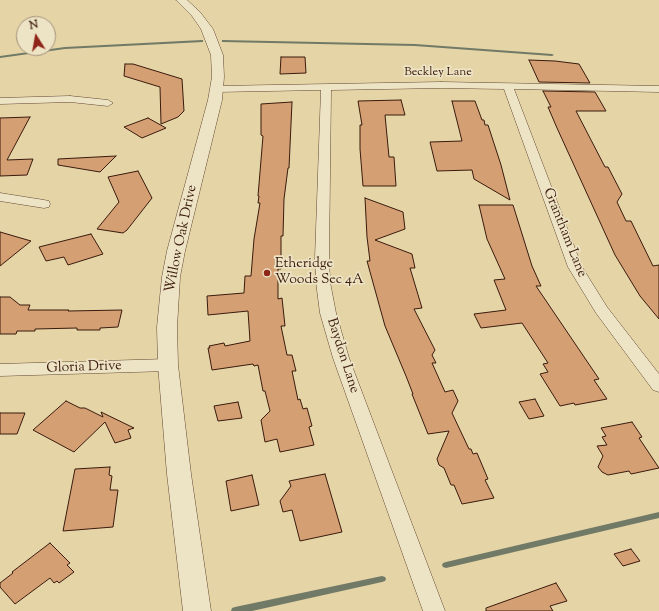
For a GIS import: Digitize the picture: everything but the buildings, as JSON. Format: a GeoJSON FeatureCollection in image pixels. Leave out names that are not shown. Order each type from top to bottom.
{"type":"FeatureCollection","features":[{"type":"Feature","properties":{"kind":"street","name":"Willow Oak Drive"},"geometry":{"type":"LineString","coordinates":[[181,0],[202,20],[214,46],[218,77],[217,89],[171,277],[166,327],[168,365],[179,474],[197,611]]}},
{"type":"Feature","properties":{"kind":"street","name":"Beckley Lane"},"geometry":{"type":"LineString","coordinates":[[217,89],[508,86],[659,89]]}},
{"type":"Feature","properties":{"kind":"street","name":"Grantham Lane"},"geometry":{"type":"LineString","coordinates":[[508,86],[575,267],[601,310],[659,386]]}},
{"type":"Feature","properties":{"kind":"street","name":"Baydon Lane"},"geometry":{"type":"LineString","coordinates":[[326,87],[322,258],[323,282],[328,313],[341,358],[434,611]]}},
{"type":"Feature","properties":{"kind":"street"},"geometry":{"type":"LineString","coordinates":[[0,101],[66,98],[108,103]]}},
{"type":"Feature","properties":{"kind":"street"},"geometry":{"type":"LineString","coordinates":[[0,197],[44,204]]}},
{"type":"Feature","properties":{"kind":"street","name":"Gloria Drive"},"geometry":{"type":"LineString","coordinates":[[0,370],[168,365]]}},
{"type":"Feature","properties":{"kind":"waterway"},"geometry":{"type":"LineString","coordinates":[[0,57],[65,48],[202,41]]}},
{"type":"Feature","properties":{"kind":"waterway"},"geometry":{"type":"LineString","coordinates":[[223,41],[415,45],[552,55]]}},
{"type":"Feature","properties":{"kind":"waterway"},"geometry":{"type":"LineString","coordinates":[[446,565],[659,515]]}},
{"type":"Feature","properties":{"kind":"waterway"},"geometry":{"type":"LineString","coordinates":[[235,611],[382,579]]}},
{"type":"Feature","properties":{"kind":"place","name":"Etheridge Woods Sec 4A"},"geometry":{"type":"Point","coordinates":[267,273]}}]}
